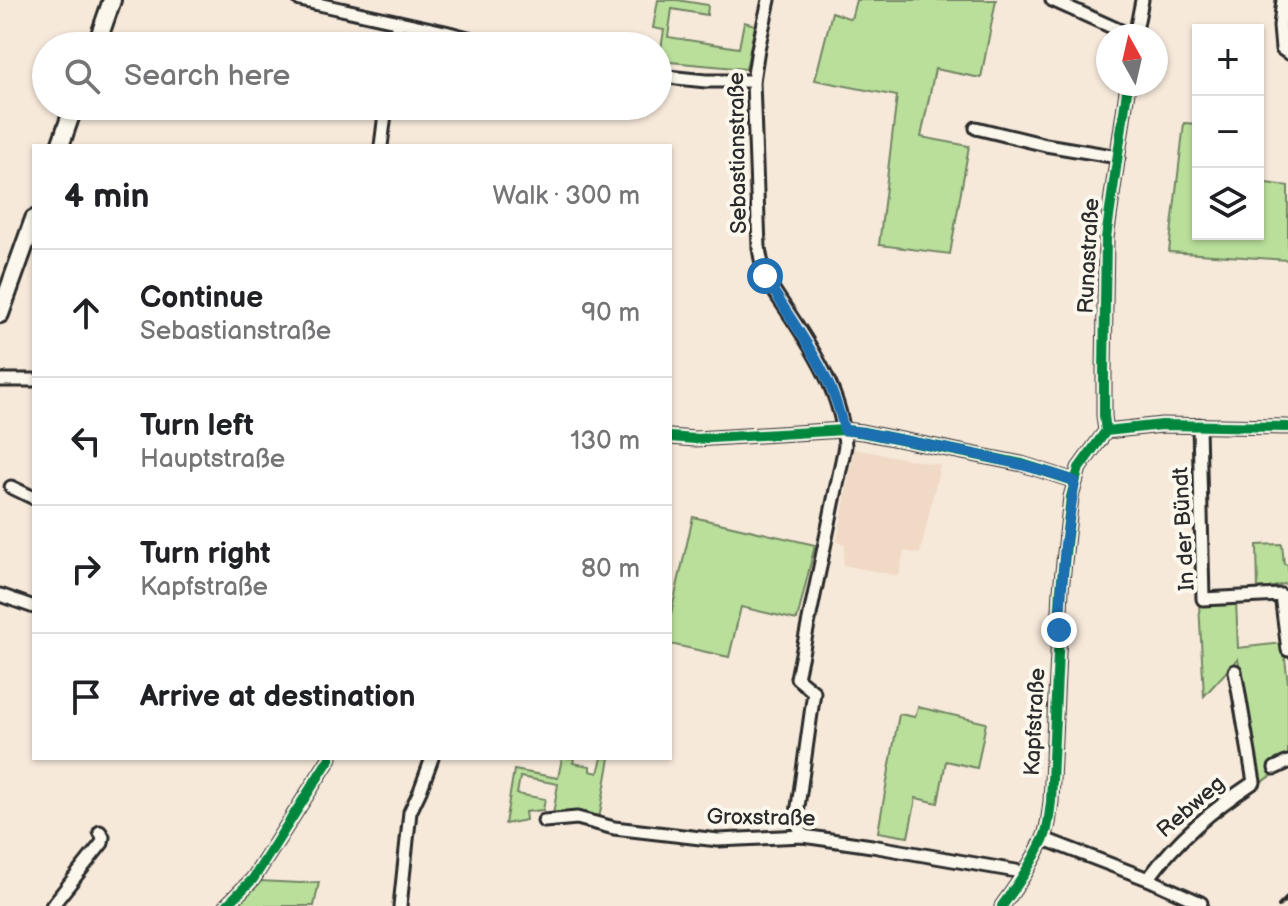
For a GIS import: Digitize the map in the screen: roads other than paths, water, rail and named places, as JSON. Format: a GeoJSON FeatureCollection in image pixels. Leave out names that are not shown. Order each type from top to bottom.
{"type":"FeatureCollection","features":[{"type":"Feature","properties":{"kind":"main road"},"geometry":{"type":"LineString","coordinates":[[101,32],[112,0]]}},
{"type":"Feature","properties":{"kind":"main road"},"geometry":{"type":"LineString","coordinates":[[61,144],[69,120]]}},
{"type":"Feature","properties":{"kind":"main road"},"geometry":{"type":"LineString","coordinates":[[0,314],[32,225]]}},
{"type":"Feature","properties":{"kind":"street"},"geometry":{"type":"LineString","coordinates":[[300,0],[333,3],[440,32]]}},
{"type":"Feature","properties":{"kind":"street","name":"Sebastianstraße"},"geometry":{"type":"LineString","coordinates":[[769,0],[753,81],[759,248],[765,276],[791,315],[839,404],[845,446],[797,678],[814,692],[796,821],[803,836]]}},
{"type":"Feature","properties":{"kind":"street"},"geometry":{"type":"LineString","coordinates":[[1052,0],[1107,24]]}},
{"type":"Feature","properties":{"kind":"street"},"geometry":{"type":"LineString","coordinates":[[1137,24],[1142,0]]}},
{"type":"Feature","properties":{"kind":"street"},"geometry":{"type":"LineString","coordinates":[[1283,0],[1280,26],[1285,51]]}},
{"type":"Feature","properties":{"kind":"street"},"geometry":{"type":"LineString","coordinates":[[396,32],[398,22]]}},
{"type":"Feature","properties":{"kind":"street"},"geometry":{"type":"LineString","coordinates":[[672,77],[753,81]]}},
{"type":"Feature","properties":{"kind":"street","name":"Runastraße"},"geometry":{"type":"LineString","coordinates":[[1106,431],[1106,238],[1126,96]]}},
{"type":"Feature","properties":{"kind":"street"},"geometry":{"type":"LineString","coordinates":[[381,144],[384,120]]}},
{"type":"Feature","properties":{"kind":"street"},"geometry":{"type":"LineString","coordinates":[[976,128],[1046,145],[1118,157]]}},
{"type":"Feature","properties":{"kind":"street"},"geometry":{"type":"LineString","coordinates":[[0,380],[32,380]]}},
{"type":"Feature","properties":{"kind":"street","name":"In der Bündt"},"geometry":{"type":"LineString","coordinates":[[1199,425],[1203,599],[1281,595],[1288,650]]}},
{"type":"Feature","properties":{"kind":"street"},"geometry":{"type":"LineString","coordinates":[[672,437],[695,439],[844,430],[989,456],[1075,481],[1079,468],[1106,431],[1140,426],[1288,427]]}},
{"type":"Feature","properties":{"kind":"street","name":"Kapfstraße"},"geometry":{"type":"LineString","coordinates":[[1002,906],[1044,839],[1051,802],[1061,590],[1075,481]]}},
{"type":"Feature","properties":{"kind":"street"},"geometry":{"type":"LineString","coordinates":[[11,487],[32,497]]}},
{"type":"Feature","properties":{"kind":"street"},"geometry":{"type":"LineString","coordinates":[[0,595],[32,606]]}},
{"type":"Feature","properties":{"kind":"street","name":"Rebweg"},"geometry":{"type":"LineString","coordinates":[[1148,879],[1169,851],[1195,826],[1254,782],[1235,671]]}},
{"type":"Feature","properties":{"kind":"street"},"geometry":{"type":"LineString","coordinates":[[226,906],[253,879],[329,760]]}},
{"type":"Feature","properties":{"kind":"street"},"geometry":{"type":"LineString","coordinates":[[400,906],[410,812],[431,760]]}},
{"type":"Feature","properties":{"kind":"street"},"geometry":{"type":"LineString","coordinates":[[1275,768],[1288,762]]}},
{"type":"Feature","properties":{"kind":"street","name":"Groxstraße"},"geometry":{"type":"LineString","coordinates":[[544,821],[577,818],[614,828],[718,840],[803,836],[1023,874]]}},
{"type":"Feature","properties":{"kind":"street"},"geometry":{"type":"LineString","coordinates":[[52,906],[102,843],[100,832]]}},
{"type":"Feature","properties":{"kind":"street"},"geometry":{"type":"LineString","coordinates":[[1044,839],[1201,903]]}},
{"type":"Feature","properties":{"kind":"railway"},"geometry":{"type":"LineString","coordinates":[[1279,906],[1288,897]]}}]}
